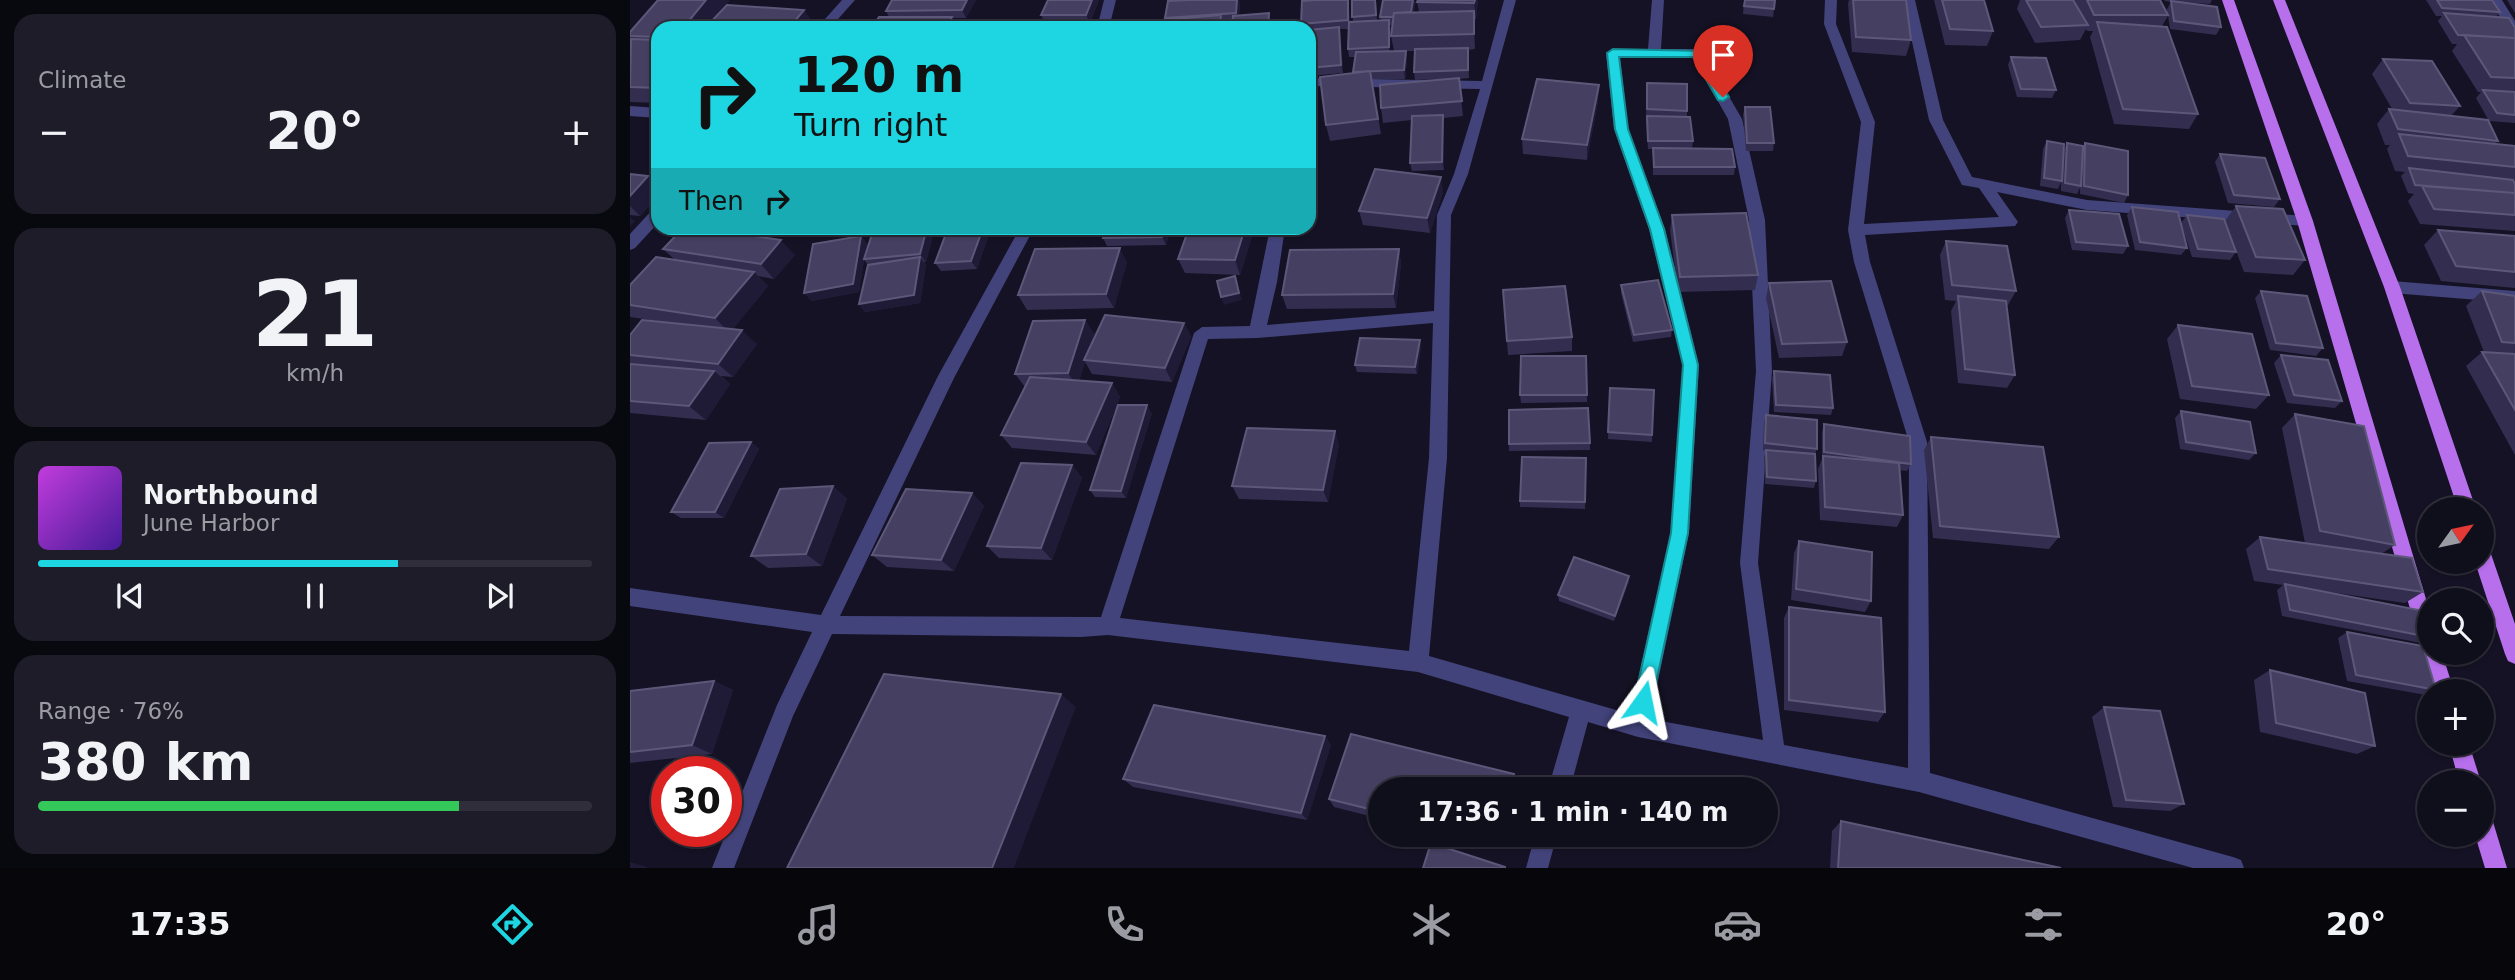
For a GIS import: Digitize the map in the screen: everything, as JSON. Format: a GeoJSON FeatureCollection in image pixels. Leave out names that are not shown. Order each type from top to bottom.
{"type":"FeatureCollection","features":[{"type":"Feature","properties":{"kind":"main road"},"geometry":{"type":"LineString","coordinates":[[2228,0],[2305,221],[2417,601]]}},
{"type":"Feature","properties":{"kind":"main road"},"geometry":{"type":"LineString","coordinates":[[2280,0],[2392,287],[2463,497]]}},
{"type":"Feature","properties":{"kind":"main road"},"geometry":{"type":"LineString","coordinates":[[2489,574],[2515,654]]}},
{"type":"Feature","properties":{"kind":"main road"},"geometry":{"type":"LineString","coordinates":[[2490,847],[2496,868]]}},
{"type":"Feature","properties":{"kind":"street"},"geometry":{"type":"LineString","coordinates":[[830,21],[849,0]]}},
{"type":"Feature","properties":{"kind":"street"},"geometry":{"type":"LineString","coordinates":[[1105,21],[1110,0]]}},
{"type":"Feature","properties":{"kind":"street"},"geometry":{"type":"LineString","coordinates":[[1418,662],[1438,458],[1444,215],[1461,174],[1510,0]]}},
{"type":"Feature","properties":{"kind":"street"},"geometry":{"type":"LineString","coordinates":[[1654,53],[1658,0]]}},
{"type":"Feature","properties":{"kind":"street"},"geometry":{"type":"LineString","coordinates":[[1831,0],[1830,24],[1868,122],[1857,230],[1862,262],[1918,442],[1919,781]]}},
{"type":"Feature","properties":{"kind":"street"},"geometry":{"type":"LineString","coordinates":[[1909,0],[1937,120],[1967,181],[2087,205],[2305,221]]}},
{"type":"Feature","properties":{"kind":"street"},"geometry":{"type":"LineString","coordinates":[[2496,0],[2515,31]]}},
{"type":"Feature","properties":{"kind":"street"},"geometry":{"type":"LineString","coordinates":[[1638,727],[1679,533],[1690,365],[1657,229],[1621,129],[1613,53],[1697,53],[1735,119],[1757,220],[1763,371],[1749,563],[1775,755]]}},
{"type":"Feature","properties":{"kind":"street"},"geometry":{"type":"LineString","coordinates":[[1316,82],[1488,85]]}},
{"type":"Feature","properties":{"kind":"street"},"geometry":{"type":"LineString","coordinates":[[630,111],[651,112]]}},
{"type":"Feature","properties":{"kind":"street"},"geometry":{"type":"LineString","coordinates":[[1857,230],[2010,222],[1983,183]]}},
{"type":"Feature","properties":{"kind":"street"},"geometry":{"type":"LineString","coordinates":[[630,244],[651,221]]}},
{"type":"Feature","properties":{"kind":"street"},"geometry":{"type":"LineString","coordinates":[[723,868],[784,712],[946,376],[1023,235]]}},
{"type":"Feature","properties":{"kind":"street"},"geometry":{"type":"LineString","coordinates":[[1257,332],[1269,282],[1276,235]]}},
{"type":"Feature","properties":{"kind":"street"},"geometry":{"type":"LineString","coordinates":[[2392,287],[2515,298]]}},
{"type":"Feature","properties":{"kind":"street"},"geometry":{"type":"LineString","coordinates":[[1108,626],[1202,332],[1257,332],[1443,316]]}},
{"type":"Feature","properties":{"kind":"street"},"geometry":{"type":"LineString","coordinates":[[630,597],[828,625],[1108,626],[1418,662],[1638,727],[1919,781],[2233,868]]}},
{"type":"Feature","properties":{"kind":"street"},"geometry":{"type":"LineString","coordinates":[[1562,777],[1581,710]]}},
{"type":"Feature","properties":{"kind":"street"},"geometry":{"type":"LineString","coordinates":[[1537,868],[1543,847]]}},
{"type":"Feature","properties":{"kind":"building"},"geometry":{"type":"Polygon","coordinates":[[[658,0],[706,0],[689,21],[651,21],[651,37],[630,36],[630,32],[658,0]]]}},
{"type":"Feature","properties":{"kind":"building"},"geometry":{"type":"Polygon","coordinates":[[[892,0],[967,0],[962,10],[886,11],[892,0]]]}},
{"type":"Feature","properties":{"kind":"building"},"geometry":{"type":"Polygon","coordinates":[[[1048,0],[1092,0],[1086,15],[1041,15],[1048,0]]]}},
{"type":"Feature","properties":{"kind":"building"},"geometry":{"type":"Polygon","coordinates":[[[1237,0],[1236,13],[1165,18],[1168,1],[1237,0]]]}},
{"type":"Feature","properties":{"kind":"building"},"geometry":{"type":"Polygon","coordinates":[[[1348,0],[1348,20],[1301,21],[1302,1],[1348,0]]]}},
{"type":"Feature","properties":{"kind":"building"},"geometry":{"type":"Polygon","coordinates":[[[1352,0],[1375,0],[1376,15],[1352,17],[1352,0]]]}},
{"type":"Feature","properties":{"kind":"building"},"geometry":{"type":"Polygon","coordinates":[[[1383,0],[1413,0],[1411,12],[1380,17],[1383,0]]]}},
{"type":"Feature","properties":{"kind":"building"},"geometry":{"type":"Polygon","coordinates":[[[1475,0],[1474,3],[1417,2],[1475,0]]]}},
{"type":"Feature","properties":{"kind":"building"},"geometry":{"type":"Polygon","coordinates":[[[1745,0],[1775,0],[1774,9],[1744,6],[1745,0]]]}},
{"type":"Feature","properties":{"kind":"building"},"geometry":{"type":"Polygon","coordinates":[[[1853,0],[1906,0],[1911,40],[1856,37],[1853,0]]]}},
{"type":"Feature","properties":{"kind":"building"},"geometry":{"type":"Polygon","coordinates":[[[1942,0],[1984,0],[1993,31],[1950,29],[1942,0]]]}},
{"type":"Feature","properties":{"kind":"building"},"geometry":{"type":"Polygon","coordinates":[[[2026,0],[2073,0],[2088,25],[2041,27],[2026,0]]]}},
{"type":"Feature","properties":{"kind":"building"},"geometry":{"type":"Polygon","coordinates":[[[2087,0],[2160,0],[2168,15],[2094,15],[2087,0]]]}},
{"type":"Feature","properties":{"kind":"building"},"geometry":{"type":"Polygon","coordinates":[[[2437,0],[2492,0],[2500,12],[2442,8],[2437,0]]]}},
{"type":"Feature","properties":{"kind":"building"},"geometry":{"type":"Polygon","coordinates":[[[2171,1],[2217,7],[2221,27],[2174,21],[2171,1]]]}},
{"type":"Feature","properties":{"kind":"building"},"geometry":{"type":"Polygon","coordinates":[[[727,5],[804,10],[795,21],[712,21],[727,5]]]}},
{"type":"Feature","properties":{"kind":"building"},"geometry":{"type":"Polygon","coordinates":[[[1474,11],[1474,34],[1391,36],[1394,13],[1474,11]]]}},
{"type":"Feature","properties":{"kind":"building"},"geometry":{"type":"Polygon","coordinates":[[[1269,13],[1268,21],[1233,21],[1233,16],[1269,13]]]}},
{"type":"Feature","properties":{"kind":"building"},"geometry":{"type":"Polygon","coordinates":[[[2444,13],[2509,18],[2515,28],[2515,38],[2458,35],[2444,13]]]}},
{"type":"Feature","properties":{"kind":"building"},"geometry":{"type":"Polygon","coordinates":[[[1221,15],[1221,21],[1161,20],[1221,15]]]}},
{"type":"Feature","properties":{"kind":"building"},"geometry":{"type":"Polygon","coordinates":[[[879,17],[952,17],[950,21],[876,21],[879,17]]]}},
{"type":"Feature","properties":{"kind":"building"},"geometry":{"type":"Polygon","coordinates":[[[1389,20],[1389,47],[1348,49],[1349,22],[1389,20]]]}},
{"type":"Feature","properties":{"kind":"building"},"geometry":{"type":"Polygon","coordinates":[[[2097,22],[2167,27],[2198,114],[2123,109],[2097,22]]]}},
{"type":"Feature","properties":{"kind":"building"},"geometry":{"type":"Polygon","coordinates":[[[1339,27],[1341,65],[1316,67],[1316,29],[1339,27]]]}},
{"type":"Feature","properties":{"kind":"building"},"geometry":{"type":"Polygon","coordinates":[[[2464,35],[2515,38],[2515,78],[2491,77],[2464,35]]]}},
{"type":"Feature","properties":{"kind":"building"},"geometry":{"type":"Polygon","coordinates":[[[631,39],[651,40],[651,88],[630,87],[631,39]]]}},
{"type":"Feature","properties":{"kind":"building"},"geometry":{"type":"Polygon","coordinates":[[[1468,48],[1468,70],[1414,72],[1415,49],[1468,48]]]}},
{"type":"Feature","properties":{"kind":"building"},"geometry":{"type":"Polygon","coordinates":[[[1406,51],[1404,70],[1353,72],[1356,52],[1406,51]]]}},
{"type":"Feature","properties":{"kind":"building"},"geometry":{"type":"Polygon","coordinates":[[[2011,57],[2046,58],[2056,90],[2021,89],[2011,57]]]}},
{"type":"Feature","properties":{"kind":"building"},"geometry":{"type":"Polygon","coordinates":[[[2383,59],[2432,61],[2460,106],[2410,103],[2383,59]]]}},
{"type":"Feature","properties":{"kind":"building"},"geometry":{"type":"Polygon","coordinates":[[[1370,71],[1378,119],[1326,125],[1320,77],[1370,71]]]}},
{"type":"Feature","properties":{"kind":"building"},"geometry":{"type":"Polygon","coordinates":[[[1459,78],[1462,101],[1381,108],[1380,85],[1459,78]]]}},
{"type":"Feature","properties":{"kind":"building"},"geometry":{"type":"Polygon","coordinates":[[[1537,79],[1599,85],[1587,145],[1522,139],[1537,79]]]}},
{"type":"Feature","properties":{"kind":"building"},"geometry":{"type":"Polygon","coordinates":[[[1647,83],[1687,84],[1687,111],[1647,109],[1647,83]]]}},
{"type":"Feature","properties":{"kind":"building"},"geometry":{"type":"Polygon","coordinates":[[[2483,90],[2515,92],[2515,115],[2497,113],[2483,90]]]}},
{"type":"Feature","properties":{"kind":"building"},"geometry":{"type":"Polygon","coordinates":[[[1745,107],[1770,107],[1774,143],[1747,143],[1745,107]]]}},
{"type":"Feature","properties":{"kind":"building"},"geometry":{"type":"Polygon","coordinates":[[[2389,109],[2488,120],[2498,141],[2398,129],[2389,109]]]}},
{"type":"Feature","properties":{"kind":"building"},"geometry":{"type":"Polygon","coordinates":[[[1443,115],[1442,162],[1410,163],[1412,116],[1443,115]]]}},
{"type":"Feature","properties":{"kind":"building"},"geometry":{"type":"Polygon","coordinates":[[[1647,116],[1690,117],[1693,141],[1648,141],[1647,116]]]}},
{"type":"Feature","properties":{"kind":"building"},"geometry":{"type":"Polygon","coordinates":[[[2399,134],[2515,146],[2515,167],[2408,156],[2399,134]]]}},
{"type":"Feature","properties":{"kind":"building"},"geometry":{"type":"Polygon","coordinates":[[[2047,141],[2064,144],[2062,181],[2044,178],[2047,141]]]}},
{"type":"Feature","properties":{"kind":"building"},"geometry":{"type":"Polygon","coordinates":[[[2067,143],[2083,146],[2081,186],[2065,183],[2067,143]]]}},
{"type":"Feature","properties":{"kind":"building"},"geometry":{"type":"Polygon","coordinates":[[[2085,143],[2128,151],[2128,195],[2084,186],[2085,143]]]}},
{"type":"Feature","properties":{"kind":"building"},"geometry":{"type":"Polygon","coordinates":[[[1653,148],[1732,149],[1735,167],[1654,167],[1653,148]]]}},
{"type":"Feature","properties":{"kind":"building"},"geometry":{"type":"Polygon","coordinates":[[[2220,154],[2265,158],[2280,199],[2234,195],[2220,154]]]}},
{"type":"Feature","properties":{"kind":"building"},"geometry":{"type":"Polygon","coordinates":[[[2409,168],[2513,180],[2515,193],[2415,185],[2409,168]]]}},
{"type":"Feature","properties":{"kind":"building"},"geometry":{"type":"Polygon","coordinates":[[[1375,169],[1441,177],[1427,218],[1359,211],[1375,169]]]}},
{"type":"Feature","properties":{"kind":"building"},"geometry":{"type":"Polygon","coordinates":[[[630,174],[648,176],[630,196],[630,174]]]}},
{"type":"Feature","properties":{"kind":"building"},"geometry":{"type":"Polygon","coordinates":[[[2422,186],[2515,193],[2515,215],[2434,209],[2422,186]]]}},
{"type":"Feature","properties":{"kind":"building"},"geometry":{"type":"Polygon","coordinates":[[[2236,206],[2283,209],[2305,260],[2256,257],[2236,206]]]}},
{"type":"Feature","properties":{"kind":"building"},"geometry":{"type":"Polygon","coordinates":[[[2132,207],[2178,212],[2187,248],[2140,242],[2132,207]]]}},
{"type":"Feature","properties":{"kind":"building"},"geometry":{"type":"Polygon","coordinates":[[[2069,210],[2119,214],[2128,246],[2076,242],[2069,210]]]}},
{"type":"Feature","properties":{"kind":"building"},"geometry":{"type":"Polygon","coordinates":[[[1746,213],[1758,275],[1680,277],[1672,215],[1746,213]]]}},
{"type":"Feature","properties":{"kind":"building"},"geometry":{"type":"Polygon","coordinates":[[[2187,215],[2224,219],[2236,252],[2198,249],[2187,215]]]}},
{"type":"Feature","properties":{"kind":"building"},"geometry":{"type":"Polygon","coordinates":[[[2438,230],[2515,236],[2515,272],[2456,266],[2438,230]]]}},
{"type":"Feature","properties":{"kind":"building"},"geometry":{"type":"Polygon","coordinates":[[[676,235],[748,235],[781,240],[761,264],[663,249],[676,235]]]}},
{"type":"Feature","properties":{"kind":"building"},"geometry":{"type":"Polygon","coordinates":[[[872,235],[925,235],[920,254],[864,259],[872,235]]]}},
{"type":"Feature","properties":{"kind":"building"},"geometry":{"type":"Polygon","coordinates":[[[945,235],[980,235],[971,261],[935,263],[945,235]]]}},
{"type":"Feature","properties":{"kind":"building"},"geometry":{"type":"Polygon","coordinates":[[[1104,235],[1163,235],[1162,237],[1103,238],[1104,235]]]}},
{"type":"Feature","properties":{"kind":"building"},"geometry":{"type":"Polygon","coordinates":[[[1187,235],[1243,235],[1235,260],[1178,259],[1187,235]]]}},
{"type":"Feature","properties":{"kind":"building"},"geometry":{"type":"Polygon","coordinates":[[[861,236],[853,284],[804,293],[813,244],[861,236]]]}},
{"type":"Feature","properties":{"kind":"building"},"geometry":{"type":"Polygon","coordinates":[[[1946,241],[2007,246],[2016,291],[1952,285],[1946,241]]]}},
{"type":"Feature","properties":{"kind":"building"},"geometry":{"type":"Polygon","coordinates":[[[1120,248],[1106,294],[1018,295],[1035,249],[1120,248]]]}},
{"type":"Feature","properties":{"kind":"building"},"geometry":{"type":"Polygon","coordinates":[[[1399,249],[1393,294],[1282,295],[1290,250],[1399,249]]]}},
{"type":"Feature","properties":{"kind":"building"},"geometry":{"type":"Polygon","coordinates":[[[656,257],[754,272],[715,318],[630,305],[630,285],[656,257]]]}},
{"type":"Feature","properties":{"kind":"building"},"geometry":{"type":"Polygon","coordinates":[[[920,257],[914,295],[859,304],[868,265],[920,257]]]}},
{"type":"Feature","properties":{"kind":"building"},"geometry":{"type":"Polygon","coordinates":[[[1235,276],[1239,293],[1221,297],[1217,281],[1235,276]]]}},
{"type":"Feature","properties":{"kind":"building"},"geometry":{"type":"Polygon","coordinates":[[[1658,280],[1672,330],[1634,335],[1621,285],[1658,280]]]}},
{"type":"Feature","properties":{"kind":"building"},"geometry":{"type":"Polygon","coordinates":[[[1831,281],[1847,342],[1782,344],[1769,283],[1831,281]]]}},
{"type":"Feature","properties":{"kind":"building"},"geometry":{"type":"Polygon","coordinates":[[[1565,286],[1572,337],[1507,341],[1503,290],[1565,286]]]}},
{"type":"Feature","properties":{"kind":"building"},"geometry":{"type":"Polygon","coordinates":[[[2261,291],[2307,296],[2323,348],[2276,343],[2261,291]]]}},
{"type":"Feature","properties":{"kind":"building"},"geometry":{"type":"Polygon","coordinates":[[[2482,291],[2515,296],[2515,343],[2502,342],[2482,291]]]}},
{"type":"Feature","properties":{"kind":"building"},"geometry":{"type":"Polygon","coordinates":[[[1958,296],[2006,301],[2015,375],[1965,369],[1958,296]]]}},
{"type":"Feature","properties":{"kind":"building"},"geometry":{"type":"Polygon","coordinates":[[[1105,315],[1184,323],[1165,368],[1084,360],[1105,315]]]}},
{"type":"Feature","properties":{"kind":"building"},"geometry":{"type":"Polygon","coordinates":[[[642,320],[742,330],[718,364],[630,355],[630,335],[642,320]]]}},
{"type":"Feature","properties":{"kind":"building"},"geometry":{"type":"Polygon","coordinates":[[[1085,320],[1068,373],[1015,374],[1033,321],[1085,320]]]}},
{"type":"Feature","properties":{"kind":"building"},"geometry":{"type":"Polygon","coordinates":[[[2178,325],[2252,334],[2269,395],[2192,386],[2178,325]]]}},
{"type":"Feature","properties":{"kind":"building"},"geometry":{"type":"Polygon","coordinates":[[[1360,338],[1420,340],[1415,367],[1355,365],[1360,338]]]}},
{"type":"Feature","properties":{"kind":"building"},"geometry":{"type":"Polygon","coordinates":[[[2482,352],[2515,354],[2515,410],[2482,352]]]}},
{"type":"Feature","properties":{"kind":"building"},"geometry":{"type":"Polygon","coordinates":[[[2281,355],[2328,360],[2342,401],[2294,395],[2281,355]]]}},
{"type":"Feature","properties":{"kind":"building"},"geometry":{"type":"Polygon","coordinates":[[[1521,356],[1586,356],[1587,395],[1520,395],[1521,356]]]}},
{"type":"Feature","properties":{"kind":"building"},"geometry":{"type":"Polygon","coordinates":[[[630,364],[714,371],[689,406],[630,401],[630,364]]]}},
{"type":"Feature","properties":{"kind":"building"},"geometry":{"type":"Polygon","coordinates":[[[1774,371],[1830,375],[1833,408],[1776,405],[1774,371]]]}},
{"type":"Feature","properties":{"kind":"building"},"geometry":{"type":"Polygon","coordinates":[[[1030,377],[1112,383],[1086,442],[1001,435],[1030,377]]]}},
{"type":"Feature","properties":{"kind":"building"},"geometry":{"type":"Polygon","coordinates":[[[1610,388],[1654,390],[1652,435],[1608,432],[1610,388]]]}},
{"type":"Feature","properties":{"kind":"building"},"geometry":{"type":"Polygon","coordinates":[[[1118,405],[1147,405],[1121,491],[1090,490],[1118,405]]]}},
{"type":"Feature","properties":{"kind":"building"},"geometry":{"type":"Polygon","coordinates":[[[1588,408],[1590,443],[1509,444],[1509,410],[1588,408]]]}},
{"type":"Feature","properties":{"kind":"building"},"geometry":{"type":"Polygon","coordinates":[[[2181,411],[2250,422],[2256,453],[2186,442],[2181,411]]]}},
{"type":"Feature","properties":{"kind":"building"},"geometry":{"type":"Polygon","coordinates":[[[2295,414],[2364,426],[2395,545],[2320,531],[2295,414]]]}},
{"type":"Feature","properties":{"kind":"building"},"geometry":{"type":"Polygon","coordinates":[[[1766,415],[1817,420],[1817,449],[1765,443],[1766,415]]]}},
{"type":"Feature","properties":{"kind":"building"},"geometry":{"type":"Polygon","coordinates":[[[1824,424],[1910,436],[1911,464],[1824,452],[1824,424]]]}},
{"type":"Feature","properties":{"kind":"building"},"geometry":{"type":"Polygon","coordinates":[[[1247,428],[1335,431],[1323,490],[1232,486],[1247,428]]]}},
{"type":"Feature","properties":{"kind":"building"},"geometry":{"type":"Polygon","coordinates":[[[1931,437],[2043,447],[2059,537],[1940,526],[1931,437]]]}},
{"type":"Feature","properties":{"kind":"building"},"geometry":{"type":"Polygon","coordinates":[[[751,442],[715,512],[671,512],[709,443],[751,442]]]}},
{"type":"Feature","properties":{"kind":"building"},"geometry":{"type":"Polygon","coordinates":[[[1766,450],[1815,454],[1816,481],[1767,477],[1766,450]]]}},
{"type":"Feature","properties":{"kind":"building"},"geometry":{"type":"Polygon","coordinates":[[[1823,456],[1899,463],[1903,515],[1825,507],[1823,456]]]}},
{"type":"Feature","properties":{"kind":"building"},"geometry":{"type":"Polygon","coordinates":[[[1522,457],[1586,458],[1585,502],[1520,501],[1522,457]]]}},
{"type":"Feature","properties":{"kind":"building"},"geometry":{"type":"Polygon","coordinates":[[[1021,463],[1072,465],[1041,548],[987,546],[1021,463]]]}},
{"type":"Feature","properties":{"kind":"building"},"geometry":{"type":"Polygon","coordinates":[[[833,486],[806,554],[751,556],[780,489],[833,486]]]}},
{"type":"Feature","properties":{"kind":"building"},"geometry":{"type":"Polygon","coordinates":[[[906,489],[972,493],[941,560],[872,555],[906,489]]]}},
{"type":"Feature","properties":{"kind":"building"},"geometry":{"type":"Polygon","coordinates":[[[2260,537],[2412,558],[2422,588],[2417,588],[2417,591],[2268,569],[2260,537]]]}},
{"type":"Feature","properties":{"kind":"building"},"geometry":{"type":"Polygon","coordinates":[[[1799,541],[1872,552],[1871,601],[1796,589],[1799,541]]]}},
{"type":"Feature","properties":{"kind":"building"},"geometry":{"type":"Polygon","coordinates":[[[1574,557],[1629,576],[1615,616],[1558,595],[1574,557]]]}},
{"type":"Feature","properties":{"kind":"building"},"geometry":{"type":"Polygon","coordinates":[[[2285,584],[2417,610],[2417,635],[2290,610],[2285,584]]]}},
{"type":"Feature","properties":{"kind":"building"},"geometry":{"type":"Polygon","coordinates":[[[1789,607],[1881,618],[1885,712],[1789,700],[1789,607]]]}},
{"type":"Feature","properties":{"kind":"building"},"geometry":{"type":"Polygon","coordinates":[[[2347,632],[2417,645],[2417,665],[2429,665],[2433,679],[2417,679],[2417,686],[2356,675],[2347,632]]]}},
{"type":"Feature","properties":{"kind":"building"},"geometry":{"type":"Polygon","coordinates":[[[2270,670],[2365,693],[2375,746],[2276,723],[2270,670]]]}},
{"type":"Feature","properties":{"kind":"building"},"geometry":{"type":"Polygon","coordinates":[[[884,674],[1061,694],[992,868],[787,868],[884,674]]]}},
{"type":"Feature","properties":{"kind":"building"},"geometry":{"type":"Polygon","coordinates":[[[714,681],[692,745],[630,752],[630,691],[714,681]]]}},
{"type":"Feature","properties":{"kind":"building"},"geometry":{"type":"Polygon","coordinates":[[[1154,705],[1325,736],[1301,813],[1123,779],[1154,705]]]}},
{"type":"Feature","properties":{"kind":"building"},"geometry":{"type":"Polygon","coordinates":[[[2104,707],[2160,711],[2184,804],[2126,800],[2104,707]]]}},
{"type":"Feature","properties":{"kind":"building"},"geometry":{"type":"Polygon","coordinates":[[[1351,734],[1514,774],[1513,777],[1368,777],[1368,809],[1329,799],[1351,734]]]}},
{"type":"Feature","properties":{"kind":"building"},"geometry":{"type":"Polygon","coordinates":[[[1841,821],[2061,868],[1838,868],[1841,821]]]}},
{"type":"Feature","properties":{"kind":"building"},"geometry":{"type":"Polygon","coordinates":[[[1430,847],[1443,847],[1505,867],[1505,868],[1423,868],[1430,847]]]}},
{"type":"Feature","properties":{"kind":"route"},"geometry":{"type":"LineString","coordinates":[[1643,702],[1679,533],[1690,365],[1657,229],[1621,129],[1613,53],[1697,53],[1723,97]]}}]}
